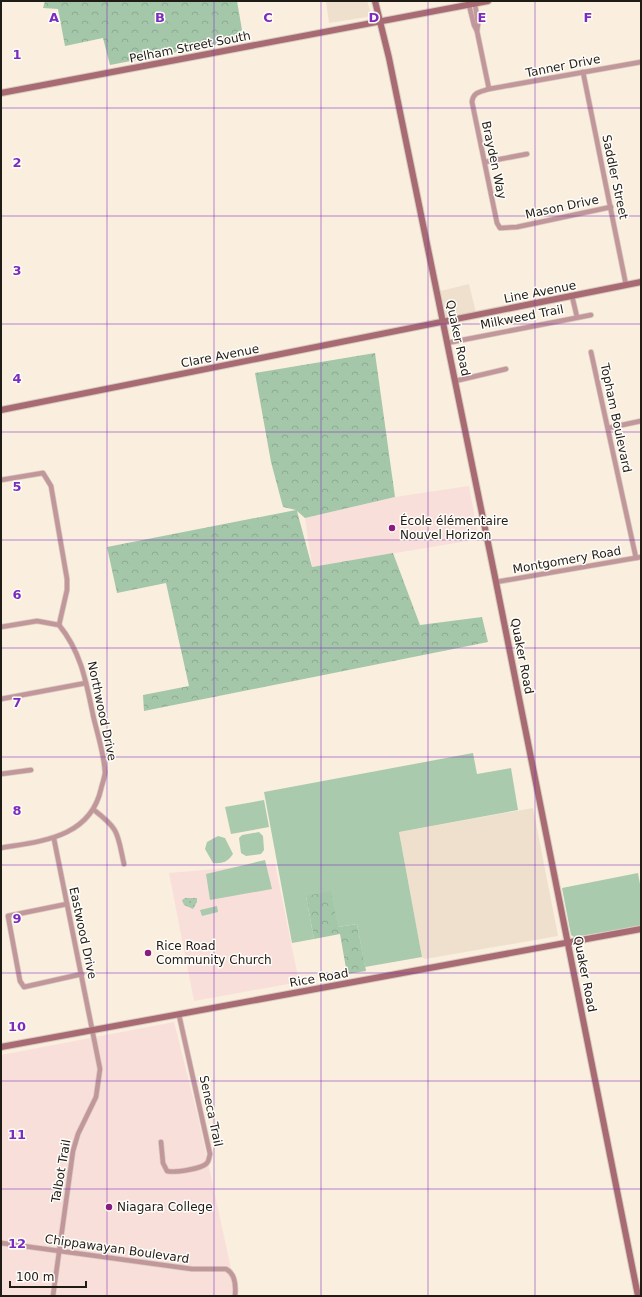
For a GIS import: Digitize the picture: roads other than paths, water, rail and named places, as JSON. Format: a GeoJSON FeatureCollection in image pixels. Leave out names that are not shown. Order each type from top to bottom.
{"type":"FeatureCollection","features":[{"type":"Feature","properties":{"kind":"street","name":"Quaker Road"},"geometry":{"type":"LineString","coordinates":[[375,1],[389,58],[496,582],[638,1296]]}},
{"type":"Feature","properties":{"kind":"street","name":"Pelham Street South"},"geometry":{"type":"LineString","coordinates":[[1,93],[488,1]]}},
{"type":"Feature","properties":{"kind":"street"},"geometry":{"type":"LineString","coordinates":[[472,4],[474,25],[478,32],[489,89]]}},
{"type":"Feature","properties":{"kind":"street","name":"Tanner Drive"},"geometry":{"type":"LineString","coordinates":[[489,89],[641,62]]}},
{"type":"Feature","properties":{"kind":"street","name":"Saddler Street"},"geometry":{"type":"LineString","coordinates":[[583,72],[626,286]]}},
{"type":"Feature","properties":{"kind":"street","name":"Brayden Way"},"geometry":{"type":"LineString","coordinates":[[489,89],[476,93],[473,96],[472,102],[497,223],[500,228],[506,229],[517,227]]}},
{"type":"Feature","properties":{"kind":"street"},"geometry":{"type":"LineString","coordinates":[[485,162],[527,154]]}},
{"type":"Feature","properties":{"kind":"street","name":"Mason Drive"},"geometry":{"type":"LineString","coordinates":[[517,227],[611,208]]}},
{"type":"Feature","properties":{"kind":"street","name":"Line Avenue"},"geometry":{"type":"LineString","coordinates":[[443,322],[641,282]]}},
{"type":"Feature","properties":{"kind":"street","name":"Milkweed Trail"},"geometry":{"type":"LineString","coordinates":[[572,296],[577,317]]}},
{"type":"Feature","properties":{"kind":"street","name":"Milkweed Trail"},"geometry":{"type":"LineString","coordinates":[[447,343],[590,315]]}},
{"type":"Feature","properties":{"kind":"street","name":"Clare Avenue"},"geometry":{"type":"LineString","coordinates":[[1,410],[443,322]]}},
{"type":"Feature","properties":{"kind":"street","name":"Topham Boulevard"},"geometry":{"type":"LineString","coordinates":[[591,352],[638,557]]}},
{"type":"Feature","properties":{"kind":"street"},"geometry":{"type":"LineString","coordinates":[[455,381],[506,369]]}},
{"type":"Feature","properties":{"kind":"street"},"geometry":{"type":"LineString","coordinates":[[608,428],[641,421]]}},
{"type":"Feature","properties":{"kind":"street"},"geometry":{"type":"LineString","coordinates":[[1,480],[43,473],[51,486],[67,579],[67,590],[59,625],[37,621],[1,627]]}},
{"type":"Feature","properties":{"kind":"street","name":"Montgomery Road"},"geometry":{"type":"LineString","coordinates":[[496,582],[638,557]]}},
{"type":"Feature","properties":{"kind":"street","name":"Northwood Drive"},"geometry":{"type":"LineString","coordinates":[[1,848],[54,839],[83,821],[94,810],[99,800],[105,772],[86,683],[79,657],[59,625]]}},
{"type":"Feature","properties":{"kind":"street"},"geometry":{"type":"LineString","coordinates":[[1,699],[86,683]]}},
{"type":"Feature","properties":{"kind":"street"},"geometry":{"type":"LineString","coordinates":[[1,774],[31,770]]}},
{"type":"Feature","properties":{"kind":"street"},"geometry":{"type":"LineString","coordinates":[[94,810],[111,823],[116,829],[124,864]]}},
{"type":"Feature","properties":{"kind":"street","name":"Eastwood Drive"},"geometry":{"type":"LineString","coordinates":[[54,839],[93,1031]]}},
{"type":"Feature","properties":{"kind":"street"},"geometry":{"type":"LineString","coordinates":[[67,904],[8,916],[20,981],[24,987],[82,974]]}},
{"type":"Feature","properties":{"kind":"street","name":"Rice Road"},"geometry":{"type":"LineString","coordinates":[[1,1047],[641,929]]}},
{"type":"Feature","properties":{"kind":"street","name":"Seneca Trail"},"geometry":{"type":"LineString","coordinates":[[161,1142],[162,1163],[166,1171],[176,1172],[202,1167],[209,1160],[210,1154],[179,1015]]}},
{"type":"Feature","properties":{"kind":"street","name":"Talbot Trail"},"geometry":{"type":"LineString","coordinates":[[53,1296],[73,1151],[78,1134],[94,1101],[98,1088],[100,1069],[93,1031]]}},
{"type":"Feature","properties":{"kind":"street","name":"Chippawayan Boulevard"},"geometry":{"type":"LineString","coordinates":[[1,1243],[192,1269],[226,1269],[234,1278],[235,1296]]}},
{"type":"Feature","properties":{"kind":"place","name":"École élémentaire Nouvel Horizon"},"geometry":{"type":"Point","coordinates":[392,528]}},
{"type":"Feature","properties":{"kind":"place","name":"Rice Road Community Church"},"geometry":{"type":"Point","coordinates":[148,953]}},
{"type":"Feature","properties":{"kind":"place","name":"Niagara College"},"geometry":{"type":"Point","coordinates":[109,1207]}}]}
